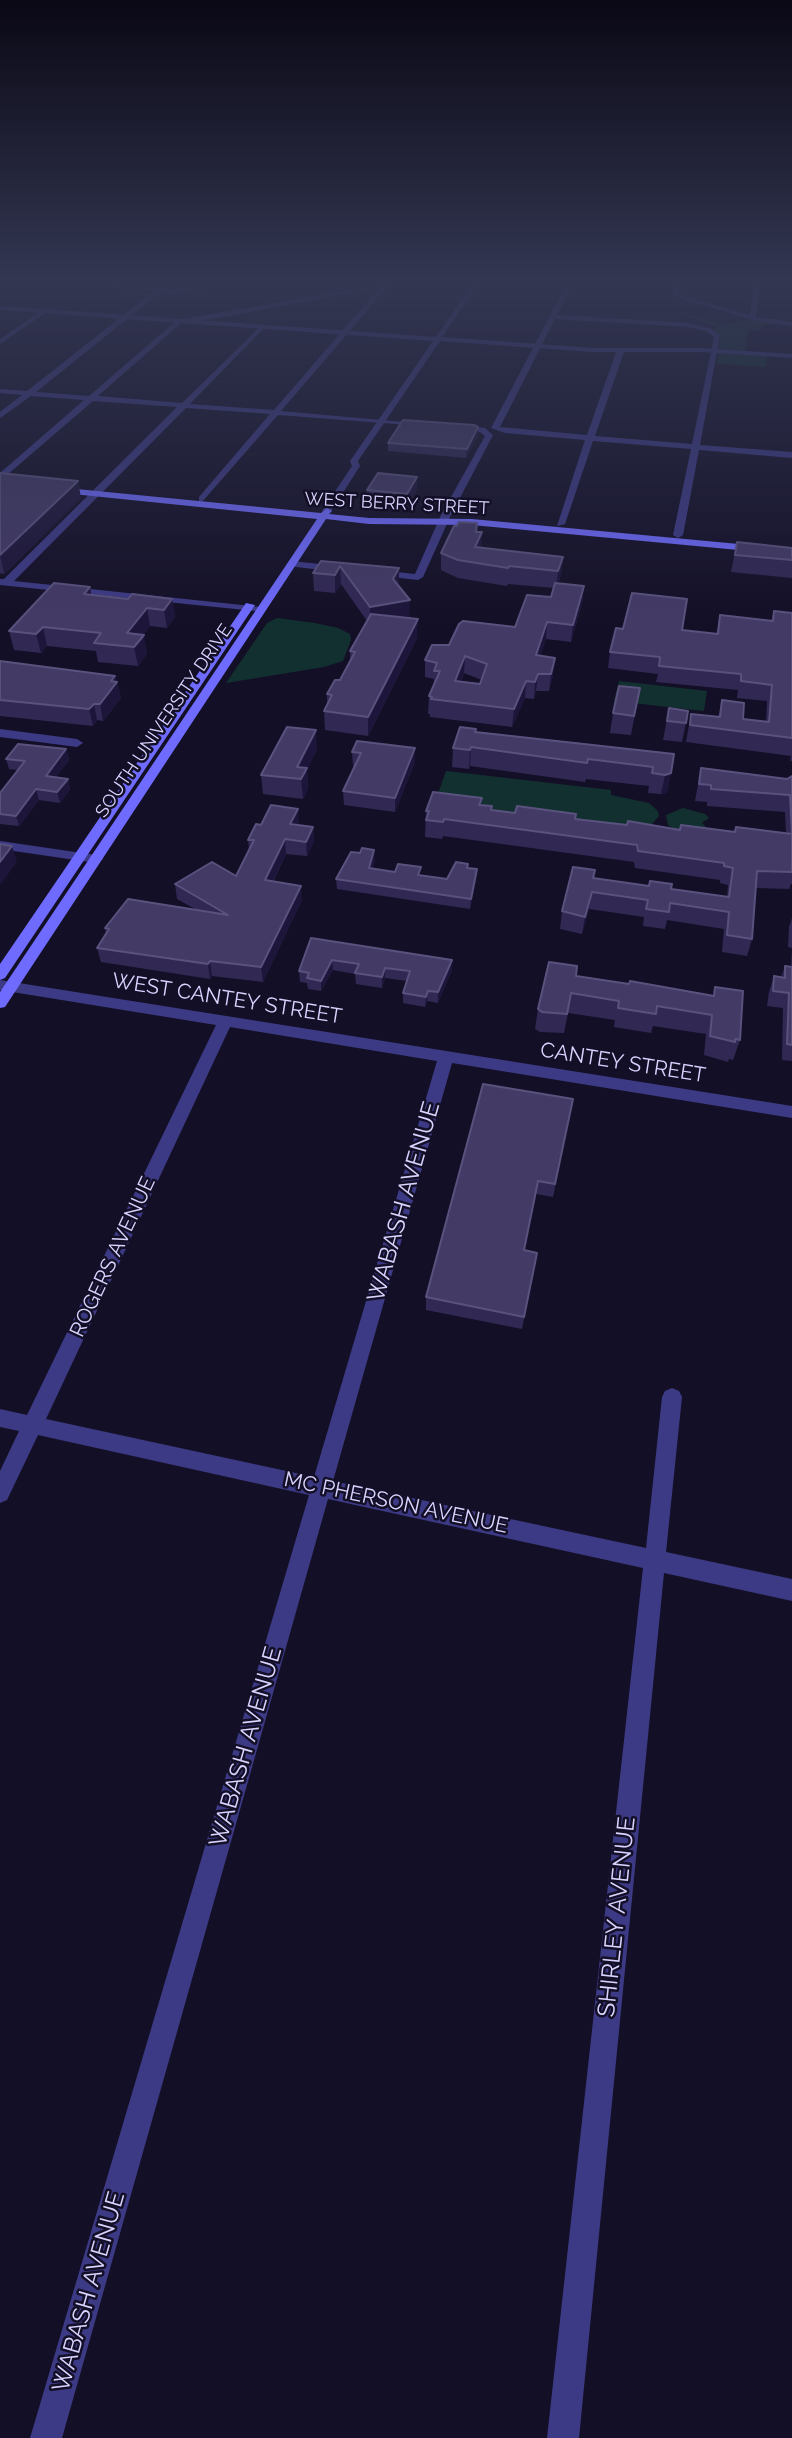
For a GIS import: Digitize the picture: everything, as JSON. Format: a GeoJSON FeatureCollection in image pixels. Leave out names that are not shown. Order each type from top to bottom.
{"type":"FeatureCollection","features":[{"type":"Feature","properties":{"kind":"main road","name":"WEST BERRY STREET"},"geometry":{"type":"LineString","coordinates":[[50,486],[202,499],[385,522],[445,519],[792,543]]}},
{"type":"Feature","properties":{"kind":"main road","name":"WEST BERRY STREET"},"geometry":{"type":"LineString","coordinates":[[97,491],[157,500],[319,513],[561,527],[792,553]]}},
{"type":"Feature","properties":{"kind":"main road"},"geometry":{"type":"LineString","coordinates":[[157,500],[202,499]]}},
{"type":"Feature","properties":{"kind":"main road","name":"SOUTH UNIVERSITY DRIVE"},"geometry":{"type":"LineString","coordinates":[[4,982],[96,859],[291,564],[319,513]]}},
{"type":"Feature","properties":{"kind":"main road","name":"SOUTH UNIVERSITY DRIVE"},"geometry":{"type":"LineString","coordinates":[[278,565],[319,513]]}},
{"type":"Feature","properties":{"kind":"main road","name":"SOUTH UNIVERSITY DRIVE"},"geometry":{"type":"LineString","coordinates":[[0,1003],[4,982],[78,856],[259,592]]}},
{"type":"Feature","properties":{"kind":"street"},"geometry":{"type":"LineString","coordinates":[[0,416],[24,397]]}},
{"type":"Feature","properties":{"kind":"street"},"geometry":{"type":"LineString","coordinates":[[90,397],[435,425]]}},
{"type":"Feature","properties":{"kind":"street"},"geometry":{"type":"LineString","coordinates":[[4,481],[94,397]]}},
{"type":"Feature","properties":{"kind":"street"},"geometry":{"type":"LineString","coordinates":[[3,582],[191,397]]}},
{"type":"Feature","properties":{"kind":"street"},"geometry":{"type":"LineString","coordinates":[[202,499],[289,397]]}},
{"type":"Feature","properties":{"kind":"street","name":"SOUTH UNIVERSITY DRIVE"},"geometry":{"type":"LineString","coordinates":[[319,513],[345,465],[355,461],[397,397]]}},
{"type":"Feature","properties":{"kind":"street"},"geometry":{"type":"LineString","coordinates":[[370,572],[418,577],[445,519],[510,397]]}},
{"type":"Feature","properties":{"kind":"street"},"geometry":{"type":"LineString","coordinates":[[561,527],[604,397]]}},
{"type":"Feature","properties":{"kind":"street"},"geometry":{"type":"LineString","coordinates":[[678,535],[706,397]]}},
{"type":"Feature","properties":{"kind":"street"},"geometry":{"type":"LineString","coordinates":[[449,426],[792,455]]}},
{"type":"Feature","properties":{"kind":"street"},"geometry":{"type":"LineString","coordinates":[[291,564],[346,570]]}},
{"type":"Feature","properties":{"kind":"street"},"geometry":{"type":"LineString","coordinates":[[3,582],[261,610]]}},
{"type":"Feature","properties":{"kind":"street"},"geometry":{"type":"LineString","coordinates":[[0,733],[77,743]]}},
{"type":"Feature","properties":{"kind":"street"},"geometry":{"type":"LineString","coordinates":[[0,845],[96,859]]}},
{"type":"Feature","properties":{"kind":"street","name":"WEST CANTEY STREET"},"geometry":{"type":"LineString","coordinates":[[4,982],[446,1056]]}},
{"type":"Feature","properties":{"kind":"street","name":"ROGERS AVENUE"},"geometry":{"type":"LineString","coordinates":[[0,1493],[226,1020]]}},
{"type":"Feature","properties":{"kind":"street","name":"CANTEY STREET"},"geometry":{"type":"LineString","coordinates":[[446,1056],[792,1112]]}},
{"type":"Feature","properties":{"kind":"street","name":"WABASH AVENUE"},"geometry":{"type":"LineString","coordinates":[[46,2438],[446,1056]]}},
{"type":"Feature","properties":{"kind":"street","name":"SHIRLEY AVENUE"},"geometry":{"type":"LineString","coordinates":[[563,2438],[672,1397]]}},
{"type":"Feature","properties":{"kind":"street","name":"MC PHERSON AVENUE"},"geometry":{"type":"LineString","coordinates":[[0,1418],[792,1590]]}},
{"type":"Feature","properties":{"kind":"green space"},"geometry":{"type":"Polygon","coordinates":[[[277,618],[338,628],[350,634],[351,640],[343,661],[324,667],[226,683],[267,623],[277,618]]]}},
{"type":"Feature","properties":{"kind":"green space"},"geometry":{"type":"Polygon","coordinates":[[[619,681],[707,691],[704,711],[614,701],[619,681]]]}},
{"type":"Feature","properties":{"kind":"green space"},"geometry":{"type":"Polygon","coordinates":[[[446,771],[611,790],[611,795],[649,803],[658,811],[659,816],[646,827],[433,808],[446,771]]]}},
{"type":"Feature","properties":{"kind":"green space"},"geometry":{"type":"Polygon","coordinates":[[[683,808],[705,814],[709,818],[702,823],[707,828],[703,831],[678,831],[668,825],[666,815],[683,808]]]}},
{"type":"Feature","properties":{"kind":"building"},"geometry":{"type":"Polygon","coordinates":[[[403,420],[478,427],[467,449],[388,443],[403,420]]]}},
{"type":"Feature","properties":{"kind":"building"},"geometry":{"type":"Polygon","coordinates":[[[0,473],[78,481],[0,555],[0,473]]]}},
{"type":"Feature","properties":{"kind":"building"},"geometry":{"type":"Polygon","coordinates":[[[378,473],[417,477],[407,494],[367,490],[378,473]]]}},
{"type":"Feature","properties":{"kind":"building"},"geometry":{"type":"Polygon","coordinates":[[[459,522],[477,523],[476,532],[482,532],[475,547],[563,557],[558,571],[508,568],[458,560],[441,553],[454,526],[459,522]]]}},
{"type":"Feature","properties":{"kind":"building"},"geometry":{"type":"Polygon","coordinates":[[[737,542],[792,548],[792,560],[735,555],[737,542]]]}},
{"type":"Feature","properties":{"kind":"building"},"geometry":{"type":"Polygon","coordinates":[[[321,561],[399,568],[393,579],[410,600],[370,607],[340,566],[335,575],[313,573],[321,561]]]}},
{"type":"Feature","properties":{"kind":"building"},"geometry":{"type":"Polygon","coordinates":[[[54,583],[90,587],[84,594],[128,599],[132,594],[172,599],[164,610],[147,608],[127,633],[144,635],[134,647],[94,643],[101,633],[43,627],[36,634],[9,631],[54,583]]]}},
{"type":"Feature","properties":{"kind":"building"},"geometry":{"type":"Polygon","coordinates":[[[555,583],[584,586],[573,625],[547,622],[536,655],[555,658],[551,674],[538,674],[535,682],[526,681],[514,709],[431,699],[429,696],[440,671],[434,671],[437,663],[425,660],[432,645],[449,645],[463,621],[515,627],[527,595],[551,597],[555,583]],[[465,656],[455,681],[480,684],[487,664],[465,656]]]}},
{"type":"Feature","properties":{"kind":"building"},"geometry":{"type":"Polygon","coordinates":[[[632,593],[687,599],[682,630],[718,634],[720,615],[773,621],[774,611],[792,613],[792,738],[690,725],[691,714],[720,717],[722,700],[744,703],[743,719],[769,722],[772,685],[741,681],[741,674],[659,666],[660,657],[610,652],[616,628],[623,629],[632,593]]]}},
{"type":"Feature","properties":{"kind":"building"},"geometry":{"type":"Polygon","coordinates":[[[371,614],[418,619],[368,717],[324,711],[332,695],[327,694],[335,680],[340,680],[355,652],[350,651],[371,614]]]}},
{"type":"Feature","properties":{"kind":"building"},"geometry":{"type":"Polygon","coordinates":[[[0,661],[115,676],[111,681],[117,682],[100,704],[94,704],[89,709],[0,700],[0,661]]]}},
{"type":"Feature","properties":{"kind":"building"},"geometry":{"type":"Polygon","coordinates":[[[619,686],[640,688],[634,716],[613,713],[619,686]]]}},
{"type":"Feature","properties":{"kind":"building"},"geometry":{"type":"Polygon","coordinates":[[[669,708],[688,711],[686,723],[667,721],[669,708]]]}},
{"type":"Feature","properties":{"kind":"building"},"geometry":{"type":"Polygon","coordinates":[[[287,727],[316,730],[297,767],[307,768],[301,779],[261,775],[287,727]]]}},
{"type":"Feature","properties":{"kind":"building"},"geometry":{"type":"Polygon","coordinates":[[[460,727],[476,729],[475,732],[674,754],[671,773],[652,773],[653,767],[588,759],[587,763],[471,747],[470,750],[453,748],[460,727]]]}},
{"type":"Feature","properties":{"kind":"building"},"geometry":{"type":"Polygon","coordinates":[[[357,741],[415,748],[395,798],[343,791],[361,753],[352,752],[357,741]]]}},
{"type":"Feature","properties":{"kind":"building"},"geometry":{"type":"Polygon","coordinates":[[[18,744],[66,749],[46,776],[68,779],[57,792],[36,789],[16,816],[0,814],[0,793],[25,761],[6,759],[18,744]]]}},
{"type":"Feature","properties":{"kind":"building"},"geometry":{"type":"Polygon","coordinates":[[[701,768],[787,779],[792,776],[792,834],[790,795],[711,789],[711,785],[699,784],[701,768]]]}},
{"type":"Feature","properties":{"kind":"building"},"geometry":{"type":"Polygon","coordinates":[[[433,792],[482,798],[479,805],[492,806],[491,810],[515,813],[517,806],[576,814],[575,819],[627,825],[628,821],[680,830],[681,825],[735,832],[736,827],[792,834],[792,872],[757,871],[752,939],[727,935],[729,912],[670,903],[669,912],[646,909],[648,900],[592,892],[585,917],[562,911],[573,867],[595,870],[593,878],[649,886],[650,881],[672,884],[671,889],[729,897],[733,868],[724,866],[724,863],[638,851],[637,845],[444,819],[443,822],[426,820],[429,811],[426,811],[433,792]]]}},
{"type":"Feature","properties":{"kind":"building"},"geometry":{"type":"Polygon","coordinates":[[[271,805],[298,809],[290,824],[313,827],[306,842],[285,839],[265,880],[301,886],[261,967],[210,961],[208,964],[97,948],[109,929],[105,928],[128,899],[228,915],[175,884],[212,862],[236,876],[254,840],[248,840],[256,824],[261,825],[271,805]]]}},
{"type":"Feature","properties":{"kind":"building"},"geometry":{"type":"Polygon","coordinates":[[[0,844],[12,846],[0,862],[0,844]]]}},
{"type":"Feature","properties":{"kind":"building"},"geometry":{"type":"Polygon","coordinates":[[[362,848],[374,850],[369,868],[395,872],[398,864],[421,867],[418,875],[447,879],[456,862],[468,864],[467,868],[477,869],[471,899],[336,879],[351,852],[360,853],[362,848]]]}},
{"type":"Feature","properties":{"kind":"building"},"geometry":{"type":"Polygon","coordinates":[[[311,938],[452,960],[438,992],[428,991],[426,997],[403,993],[410,971],[385,968],[382,977],[355,973],[359,964],[332,960],[321,981],[307,978],[309,973],[299,971],[311,938]]]}},
{"type":"Feature","properties":{"kind":"building"},"geometry":{"type":"Polygon","coordinates":[[[549,962],[577,966],[576,976],[629,984],[630,981],[714,996],[715,987],[743,991],[740,1040],[735,1039],[735,1042],[710,1036],[712,1015],[657,1006],[656,1014],[649,1013],[618,1008],[619,1001],[571,993],[567,1014],[542,1012],[538,1009],[549,962]]]}},
{"type":"Feature","properties":{"kind":"building"},"geometry":{"type":"Polygon","coordinates":[[[785,966],[792,967],[792,1045],[787,1044],[789,993],[773,991],[774,976],[785,978],[785,966]]]}},
{"type":"Feature","properties":{"kind":"building"},"geometry":{"type":"Polygon","coordinates":[[[483,1084],[573,1099],[555,1184],[538,1181],[524,1250],[537,1253],[524,1317],[426,1297],[483,1084]]]}}]}
